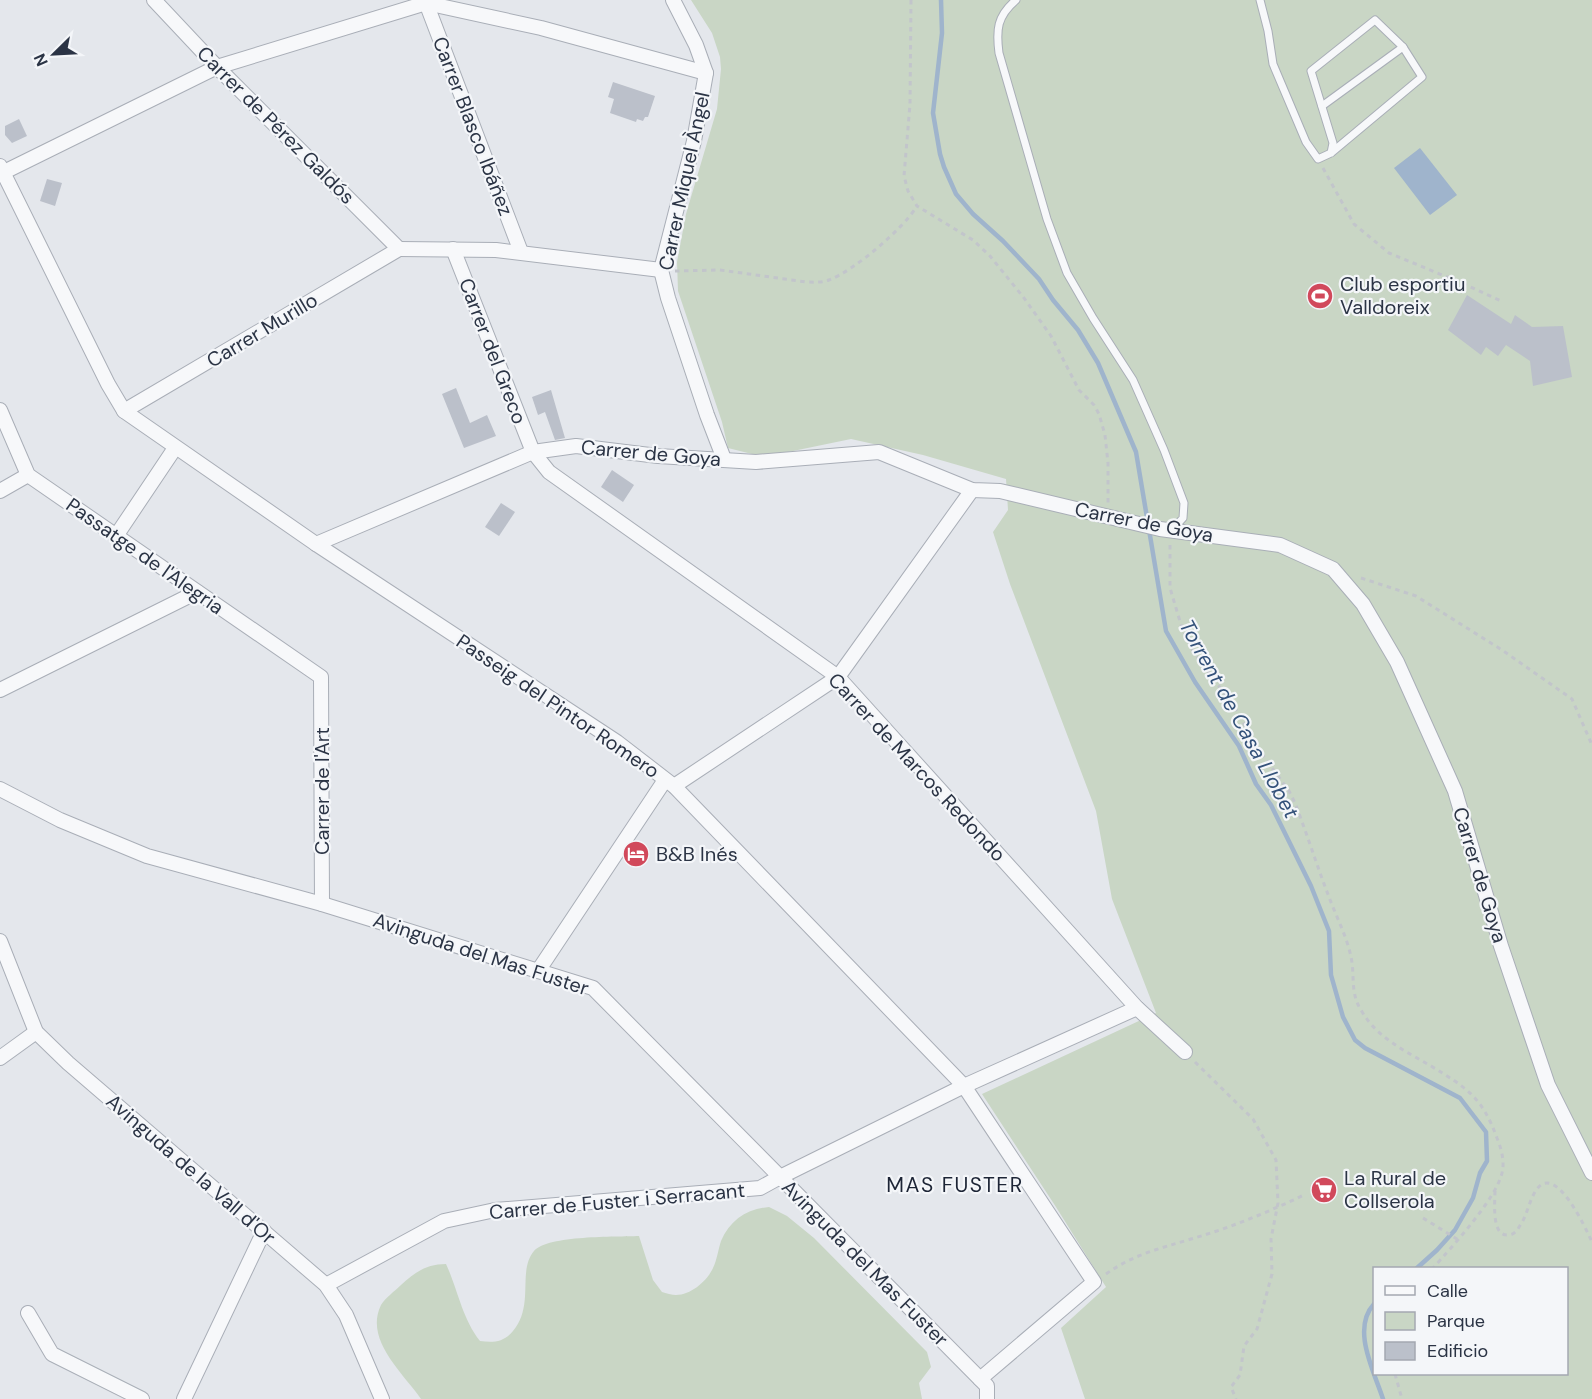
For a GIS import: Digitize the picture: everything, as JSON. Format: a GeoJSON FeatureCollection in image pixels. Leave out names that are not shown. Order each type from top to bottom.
{"type":"FeatureCollection","features":[{"type":"Feature","properties":{"kind":"street","name":"Carrer de Pérez Galdós"},"geometry":{"type":"LineString","coordinates":[[154,0],[217,67],[399,249]]}},
{"type":"Feature","properties":{"kind":"street"},"geometry":{"type":"LineString","coordinates":[[673,0],[696,45],[706,73]]}},
{"type":"Feature","properties":{"kind":"street"},"geometry":{"type":"LineString","coordinates":[[1,171],[217,67],[426,1],[541,28],[706,73]]}},
{"type":"Feature","properties":{"kind":"street","name":"Carrer Blasco Ibáñez"},"geometry":{"type":"LineString","coordinates":[[426,1],[521,252]]}},
{"type":"Feature","properties":{"kind":"street","name":"Carrer Miquel Àngel"},"geometry":{"type":"LineString","coordinates":[[706,73],[694,141],[662,270],[668,297],[724,459]]}},
{"type":"Feature","properties":{"kind":"street","name":"Passeig del Pintor Romero"},"geometry":{"type":"LineString","coordinates":[[1,171],[108,384],[124,411],[316,544],[617,742],[670,783],[964,1086],[1095,1282]]}},
{"type":"Feature","properties":{"kind":"street"},"geometry":{"type":"LineString","coordinates":[[399,249],[496,250],[662,270]]}},
{"type":"Feature","properties":{"kind":"street","name":"Carrer Murillo"},"geometry":{"type":"LineString","coordinates":[[124,411],[399,249]]}},
{"type":"Feature","properties":{"kind":"street","name":"Carrer del Greco"},"geometry":{"type":"LineString","coordinates":[[453,249],[533,452]]}},
{"type":"Feature","properties":{"kind":"street"},"geometry":{"type":"LineString","coordinates":[[0,410],[28,475],[0,491]]}},
{"type":"Feature","properties":{"kind":"street","name":"Carrer de Goya"},"geometry":{"type":"LineString","coordinates":[[316,544],[533,452],[576,446],[658,456],[756,462],[879,452],[972,490],[1000,491],[1166,530],[1280,545],[1333,569],[1363,604],[1397,662],[1455,791],[1501,946],[1548,1085],[1592,1173]]}},
{"type":"Feature","properties":{"kind":"street"},"geometry":{"type":"LineString","coordinates":[[116,536],[176,448]]}},
{"type":"Feature","properties":{"kind":"street","name":"Carrer de Marcos Redondo"},"geometry":{"type":"LineString","coordinates":[[533,452],[549,472],[838,677],[1137,1008],[1185,1052]]}},
{"type":"Feature","properties":{"kind":"street","name":"Passatge de l'Alegria"},"geometry":{"type":"LineString","coordinates":[[28,475],[321,677]]}},
{"type":"Feature","properties":{"kind":"street"},"geometry":{"type":"LineString","coordinates":[[538,971],[670,783],[838,677],[972,490]]}},
{"type":"Feature","properties":{"kind":"street"},"geometry":{"type":"LineString","coordinates":[[0,690],[197,592]]}},
{"type":"Feature","properties":{"kind":"street","name":"Carrer de l'Art"},"geometry":{"type":"LineString","coordinates":[[321,677],[322,904]]}},
{"type":"Feature","properties":{"kind":"street","name":"Avinguda del Mas Fuster"},"geometry":{"type":"LineString","coordinates":[[0,789],[60,820],[147,856],[322,904],[593,988],[987,1386],[987,1399]]}},
{"type":"Feature","properties":{"kind":"street","name":"Avinguda de la Vall d'Or"},"geometry":{"type":"LineString","coordinates":[[0,941],[36,1032],[68,1063],[326,1286],[346,1315],[382,1399]]}},
{"type":"Feature","properties":{"kind":"street","name":"Carrer de Fuster i Serracant"},"geometry":{"type":"LineString","coordinates":[[326,1286],[444,1221],[495,1210],[760,1188],[964,1086],[1137,1008]]}},
{"type":"Feature","properties":{"kind":"street"},"geometry":{"type":"LineString","coordinates":[[0,1058],[36,1032]]}},
{"type":"Feature","properties":{"kind":"street"},"geometry":{"type":"LineString","coordinates":[[184,1399],[264,1231]]}},
{"type":"Feature","properties":{"kind":"street"},"geometry":{"type":"LineString","coordinates":[[980,1379],[1095,1282]]}},
{"type":"Feature","properties":{"kind":"street"},"geometry":{"type":"LineString","coordinates":[[28,1313],[52,1354],[142,1399]]}},
{"type":"Feature","properties":{"kind":"lane"},"geometry":{"type":"LineString","coordinates":[[1016,0],[999,22],[996,34],[999,52],[1047,219],[1066,273],[1133,380],[1164,450],[1184,503],[1183,518],[1166,530]]}},
{"type":"Feature","properties":{"kind":"lane"},"geometry":{"type":"LineString","coordinates":[[1260,0],[1274,64],[1306,142],[1318,159],[1331,153],[1422,77],[1403,47],[1374,20],[1311,71],[1333,143],[1331,153]]}},
{"type":"Feature","properties":{"kind":"lane"},"geometry":{"type":"LineString","coordinates":[[1322,106],[1403,47]]}},
{"type":"Feature","properties":{"kind":"path"},"geometry":{"type":"LineString","coordinates":[[911,0],[910,104],[904,176],[908,191],[917,206],[973,240],[997,265],[1052,336],[1079,390],[1094,405],[1102,424],[1106,444],[1108,517]]}},
{"type":"Feature","properties":{"kind":"path"},"geometry":{"type":"LineString","coordinates":[[1318,159],[1354,224],[1389,253],[1501,301]]}},
{"type":"Feature","properties":{"kind":"path"},"geometry":{"type":"LineString","coordinates":[[662,270],[681,272],[720,270],[819,282],[840,274],[869,254],[909,220],[917,206]]}},
{"type":"Feature","properties":{"kind":"path"},"geometry":{"type":"LineString","coordinates":[[1166,530],[1170,588],[1182,628],[1193,651],[1240,715],[1251,739],[1289,791],[1295,803],[1351,957],[1354,995],[1360,1010],[1386,1038],[1467,1090],[1480,1102],[1492,1125],[1503,1160],[1502,1176],[1483,1208],[1435,1267]]}},
{"type":"Feature","properties":{"kind":"path"},"geometry":{"type":"LineString","coordinates":[[1333,569],[1416,596],[1502,650],[1572,699],[1592,745]]}},
{"type":"Feature","properties":{"kind":"path"},"geometry":{"type":"LineString","coordinates":[[1185,1052],[1253,1119],[1276,1160],[1277,1208],[1271,1239],[1272,1274],[1257,1329],[1245,1346],[1240,1375],[1231,1387],[1236,1399]]}},
{"type":"Feature","properties":{"kind":"path"},"geometry":{"type":"LineString","coordinates":[[1495,1189],[1496,1224],[1500,1232],[1505,1235],[1510,1236],[1516,1233],[1538,1187],[1552,1184],[1558,1187],[1570,1202],[1586,1227],[1592,1242]]}},
{"type":"Feature","properties":{"kind":"path"},"geometry":{"type":"LineString","coordinates":[[1095,1282],[1120,1264],[1156,1248],[1192,1239],[1277,1208],[1304,1195]]}},
{"type":"Feature","properties":{"kind":"path"},"geometry":{"type":"LineString","coordinates":[[1423,1218],[1458,1239]]}},
{"type":"Feature","properties":{"kind":"path"},"geometry":{"type":"LineString","coordinates":[[1395,1375],[1402,1399]]}},
{"type":"Feature","properties":{"kind":"green space"},"geometry":{"type":"Polygon","coordinates":[[[691,0],[1592,0],[1592,1399],[1085,1399],[1061,1328],[1106,1287],[982,1094],[1156,1013],[1112,899],[1096,811],[1010,584],[993,532],[1008,510],[1006,479],[923,455],[851,439],[764,457],[728,448],[722,422],[678,291],[677,262],[686,214],[717,109],[720,57],[712,33],[691,0]]]}},
{"type":"Feature","properties":{"kind":"green space"},"geometry":{"type":"Polygon","coordinates":[[[769,1207],[787,1216],[814,1238],[927,1352],[931,1367],[919,1383],[922,1399],[421,1399],[381,1343],[377,1318],[381,1305],[406,1280],[427,1267],[446,1264],[464,1313],[474,1332],[480,1341],[494,1342],[510,1335],[520,1321],[525,1300],[529,1259],[534,1251],[542,1246],[567,1239],[639,1236],[653,1280],[662,1292],[682,1294],[698,1286],[710,1273],[716,1262],[721,1241],[734,1222],[753,1210],[769,1207]]]}},
{"type":"Feature","properties":{"kind":"water"},"geometry":{"type":"Polygon","coordinates":[[[1420,148],[1457,195],[1430,215],[1394,168],[1420,148]]]}},
{"type":"Feature","properties":{"kind":"building"},"geometry":{"type":"Polygon","coordinates":[[[613,82],[655,96],[648,117],[645,117],[643,121],[637,119],[636,122],[610,113],[614,99],[608,97],[613,82]]]}},
{"type":"Feature","properties":{"kind":"building"},"geometry":{"type":"Polygon","coordinates":[[[19,119],[27,136],[12,143],[5,135],[5,126],[19,119]]]}},
{"type":"Feature","properties":{"kind":"building"},"geometry":{"type":"Polygon","coordinates":[[[47,179],[62,183],[55,206],[40,201],[47,179]]]}},
{"type":"Feature","properties":{"kind":"building","name":"Club esportiu Valldoreix"},"geometry":{"type":"Polygon","coordinates":[[[1467,295],[1511,324],[1515,315],[1532,327],[1563,326],[1572,377],[1533,386],[1530,361],[1506,345],[1498,356],[1486,347],[1481,355],[1448,330],[1467,295]]]}},
{"type":"Feature","properties":{"kind":"building"},"geometry":{"type":"Polygon","coordinates":[[[456,388],[470,423],[487,415],[496,436],[464,448],[442,394],[456,388]]]}},
{"type":"Feature","properties":{"kind":"building"},"geometry":{"type":"Polygon","coordinates":[[[551,390],[565,438],[555,440],[545,412],[538,415],[532,397],[551,390]]]}},
{"type":"Feature","properties":{"kind":"building"},"geometry":{"type":"Polygon","coordinates":[[[612,470],[634,485],[623,502],[601,487],[612,470]]]}},
{"type":"Feature","properties":{"kind":"building"},"geometry":{"type":"Polygon","coordinates":[[[501,503],[515,512],[499,536],[485,527],[501,503]]]}},
{"type":"Feature","properties":{"kind":"waterway","name":"Torrent de Casa Llobet"},"geometry":{"type":"LineString","coordinates":[[941,0],[942,33],[933,113],[944,167],[956,194],[973,214],[1003,241],[1039,279],[1078,330],[1098,363],[1136,452],[1166,631],[1195,682],[1239,746],[1256,784],[1271,805],[1311,886],[1329,931],[1331,975],[1343,1017],[1355,1040],[1365,1048],[1460,1098],[1486,1132],[1487,1161],[1480,1173],[1473,1198],[1455,1230],[1418,1267]]}},
{"type":"Feature","properties":{"kind":"waterway","name":"Torrent de Casa Llobet"},"geometry":{"type":"LineString","coordinates":[[1373,1305],[1367,1314],[1364,1325],[1366,1350],[1373,1371]]}},
{"type":"Feature","properties":{"kind":"waterway","name":"Torrent de Casa Llobet"},"geometry":{"type":"LineString","coordinates":[[1374,1375],[1383,1399]]}},
{"type":"Feature","properties":{"kind":"place","name":"Club esportiu Valldoreix"},"geometry":{"type":"Point","coordinates":[1320,296]}},
{"type":"Feature","properties":{"kind":"place","name":"B&B Inés"},"geometry":{"type":"Point","coordinates":[636,854]}},
{"type":"Feature","properties":{"kind":"place","name":"La Rural de Collserola"},"geometry":{"type":"Point","coordinates":[1324,1190]}},
{"type":"Feature","properties":{"kind":"district","name":"MAS FUSTER"},"geometry":{"type":"Point","coordinates":[955,1185]}}]}
